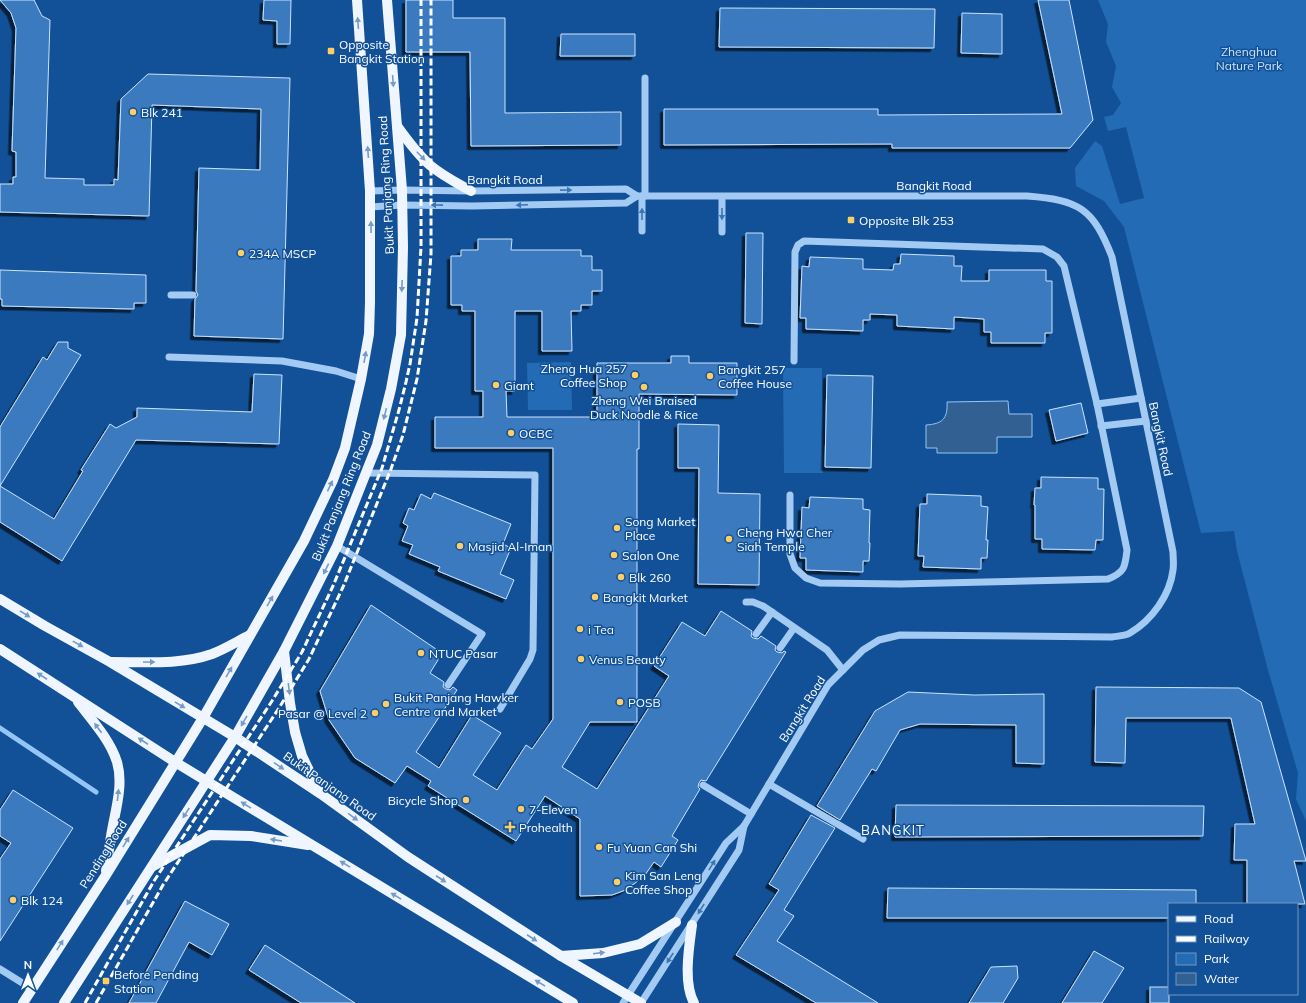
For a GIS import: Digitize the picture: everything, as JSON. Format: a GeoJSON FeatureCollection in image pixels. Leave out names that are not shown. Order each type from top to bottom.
{"type":"FeatureCollection","features":[{"type":"Feature","properties":{"kind":"main road","name":"Bukit Panjang Ring Road"},"geometry":{"type":"LineString","coordinates":[[203,718],[304,542],[333,480],[345,448],[361,379],[369,334],[371,248],[370,191],[357,0]]}},
{"type":"Feature","properties":{"kind":"main road","name":"Bukit Panjang Ring Road"},"geometry":{"type":"LineString","coordinates":[[207,780],[235,737],[284,651],[338,546],[377,445],[391,389],[400,335],[403,247],[402,190],[387,0]]}},
{"type":"Feature","properties":{"kind":"main road"},"geometry":{"type":"LineString","coordinates":[[397,126],[430,165],[444,176],[471,191]]}},
{"type":"Feature","properties":{"kind":"main road","name":"Bukit Panjang Road"},"geometry":{"type":"LineString","coordinates":[[0,599],[110,662],[235,737],[321,794],[408,857],[626,999],[641,1003]]}},
{"type":"Feature","properties":{"kind":"main road"},"geometry":{"type":"LineString","coordinates":[[110,662],[184,661],[212,654],[250,635]]}},
{"type":"Feature","properties":{"kind":"main road"},"geometry":{"type":"LineString","coordinates":[[0,649],[176,762],[574,1003]]}},
{"type":"Feature","properties":{"kind":"main road"},"geometry":{"type":"LineString","coordinates":[[284,651],[295,732],[302,756],[321,794]]}},
{"type":"Feature","properties":{"kind":"main road"},"geometry":{"type":"LineString","coordinates":[[75,698],[106,738],[117,761],[120,776],[106,875]]}},
{"type":"Feature","properties":{"kind":"main road","name":"Pending Road"},"geometry":{"type":"LineString","coordinates":[[23,1003],[106,875],[203,718]]}},
{"type":"Feature","properties":{"kind":"main road"},"geometry":{"type":"LineString","coordinates":[[64,1003],[207,780]]}},
{"type":"Feature","properties":{"kind":"main road"},"geometry":{"type":"LineString","coordinates":[[151,867],[210,835],[251,836],[314,846]]}},
{"type":"Feature","properties":{"kind":"main road"},"geometry":{"type":"LineString","coordinates":[[560,956],[603,953],[640,944],[676,922]]}},
{"type":"Feature","properties":{"kind":"main road"},"geometry":{"type":"LineString","coordinates":[[692,925],[687,959],[690,997],[694,1003]]}},
{"type":"Feature","properties":{"kind":"street"},"geometry":{"type":"LineString","coordinates":[[642,231],[641,196],[645,78]]}},
{"type":"Feature","properties":{"kind":"street","name":"Bangkit Road"},"geometry":{"type":"LineString","coordinates":[[370,191],[626,189],[641,196],[1028,196],[1054,198],[1074,204],[1088,214],[1103,234],[1112,257],[1173,552],[1174,570],[1169,587],[1160,604],[1146,621],[1129,634],[1112,638],[900,636],[879,640],[863,650],[828,686],[744,826],[726,843],[626,999]]}},
{"type":"Feature","properties":{"kind":"street","name":"Bangkit Road"},"geometry":{"type":"LineString","coordinates":[[370,207],[402,205],[472,206],[626,203],[641,196]]}},
{"type":"Feature","properties":{"kind":"street"},"geometry":{"type":"LineString","coordinates":[[722,197],[722,232]]}},
{"type":"Feature","properties":{"kind":"street"},"geometry":{"type":"LineString","coordinates":[[790,495],[790,554],[795,568],[806,578],[820,583],[908,583],[1108,579],[1119,575],[1125,567],[1127,550],[1097,404],[1064,266],[1057,257],[1042,249],[804,241],[798,245],[795,252],[794,361]]}},
{"type":"Feature","properties":{"kind":"street"},"geometry":{"type":"LineString","coordinates":[[171,295],[193,295]]}},
{"type":"Feature","properties":{"kind":"street"},"geometry":{"type":"LineString","coordinates":[[169,357],[282,361],[336,372],[361,379]]}},
{"type":"Feature","properties":{"kind":"street"},"geometry":{"type":"LineString","coordinates":[[1097,404],[1141,398]]}},
{"type":"Feature","properties":{"kind":"street"},"geometry":{"type":"LineString","coordinates":[[1101,426],[1146,421]]}},
{"type":"Feature","properties":{"kind":"street"},"geometry":{"type":"LineString","coordinates":[[367,473],[535,475],[533,650],[528,663],[500,710]]}},
{"type":"Feature","properties":{"kind":"street"},"geometry":{"type":"LineString","coordinates":[[338,546],[482,634],[448,685]]}},
{"type":"Feature","properties":{"kind":"street"},"geometry":{"type":"LineString","coordinates":[[746,602],[758,604],[772,612],[827,650],[843,670]]}},
{"type":"Feature","properties":{"kind":"street"},"geometry":{"type":"LineString","coordinates":[[756,634],[772,612]]}},
{"type":"Feature","properties":{"kind":"street"},"geometry":{"type":"LineString","coordinates":[[780,648],[794,628]]}},
{"type":"Feature","properties":{"kind":"street"},"geometry":{"type":"LineString","coordinates":[[769,784],[864,839]]}},
{"type":"Feature","properties":{"kind":"street"},"geometry":{"type":"LineString","coordinates":[[703,785],[751,814]]}},
{"type":"Feature","properties":{"kind":"street","name":"Bangkit Road"},"geometry":{"type":"LineString","coordinates":[[641,1003],[739,850],[744,826]]}},
{"type":"Feature","properties":{"kind":"street"},"geometry":{"type":"LineString","coordinates":[[0,969],[32,989]]}},
{"type":"Feature","properties":{"kind":"green space","name":"Zhenghua Nature Park"},"geometry":{"type":"Polygon","coordinates":[[[1098,0],[1306,0],[1306,821],[1296,799],[1298,773],[1268,670],[1237,551],[1234,531],[1201,533],[1124,227],[1104,201],[1076,186],[1075,168],[1095,141],[1102,146],[1120,204],[1144,198],[1126,127],[1108,131],[1104,117],[1113,115],[1121,103],[1112,87],[1116,66],[1106,42],[1108,24],[1098,0]]]}},
{"type":"Feature","properties":{"kind":"green space"},"geometry":{"type":"Polygon","coordinates":[[[571,362],[572,410],[528,410],[527,363],[571,362]]]}},
{"type":"Feature","properties":{"kind":"green space"},"geometry":{"type":"Polygon","coordinates":[[[783,368],[822,368],[823,473],[784,473],[783,368]]]}},
{"type":"Feature","properties":{"kind":"water"},"geometry":{"type":"Polygon","coordinates":[[[1008,401],[1009,414],[1032,414],[1032,437],[997,437],[997,453],[937,453],[937,448],[926,448],[926,425],[943,420],[946,413],[947,402],[1008,401]]]}},
{"type":"Feature","properties":{"kind":"building"},"geometry":{"type":"Polygon","coordinates":[[[0,0],[34,0],[42,16],[50,20],[45,178],[84,179],[84,185],[114,185],[114,179],[118,180],[121,99],[148,74],[290,78],[283,339],[194,336],[195,299],[198,295],[196,291],[199,168],[260,170],[261,109],[152,105],[149,216],[0,212],[0,184],[13,184],[13,177],[16,177],[16,152],[12,151],[16,28],[11,13],[0,0]]]}},
{"type":"Feature","properties":{"kind":"building"},"geometry":{"type":"Polygon","coordinates":[[[264,0],[291,0],[290,44],[277,44],[277,21],[263,20],[264,0]]]}},
{"type":"Feature","properties":{"kind":"building"},"geometry":{"type":"Polygon","coordinates":[[[406,0],[453,0],[453,18],[505,18],[505,113],[621,112],[621,145],[471,146],[470,52],[406,52],[406,0]]]}},
{"type":"Feature","properties":{"kind":"building"},"geometry":{"type":"Polygon","coordinates":[[[1038,0],[1069,0],[1093,120],[1070,148],[892,148],[892,144],[664,145],[664,109],[878,109],[878,115],[1062,114],[1038,0]]]}},
{"type":"Feature","properties":{"kind":"building"},"geometry":{"type":"Polygon","coordinates":[[[720,8],[935,9],[934,48],[719,47],[720,8]]]}},
{"type":"Feature","properties":{"kind":"building"},"geometry":{"type":"Polygon","coordinates":[[[962,13],[1002,14],[1002,54],[961,53],[962,13]]]}},
{"type":"Feature","properties":{"kind":"building"},"geometry":{"type":"Polygon","coordinates":[[[561,34],[635,34],[635,56],[560,56],[561,34]]]}},
{"type":"Feature","properties":{"kind":"building"},"geometry":{"type":"Polygon","coordinates":[[[746,233],[763,233],[762,324],[745,323],[746,233]]]}},
{"type":"Feature","properties":{"kind":"building"},"geometry":{"type":"Polygon","coordinates":[[[478,239],[512,239],[511,250],[581,250],[581,256],[592,256],[592,270],[602,270],[602,291],[592,291],[592,305],[581,305],[581,311],[571,311],[572,351],[542,351],[542,311],[515,311],[515,391],[506,391],[507,417],[597,417],[597,363],[671,363],[671,356],[689,356],[689,363],[737,363],[737,395],[639,394],[639,449],[637,449],[637,722],[590,722],[562,767],[597,789],[669,676],[654,666],[682,622],[705,636],[721,611],[752,631],[751,636],[753,638],[758,639],[761,636],[776,646],[775,650],[777,652],[786,652],[706,781],[701,780],[699,783],[698,787],[700,789],[672,836],[678,840],[661,867],[654,862],[645,875],[634,884],[623,891],[612,895],[580,896],[580,819],[545,796],[516,841],[428,786],[431,781],[407,766],[395,783],[355,758],[329,720],[320,691],[371,605],[436,649],[438,660],[430,673],[444,682],[443,687],[446,689],[450,690],[453,687],[457,690],[416,752],[439,768],[472,715],[501,733],[473,775],[497,790],[526,745],[532,749],[553,719],[553,448],[435,448],[435,417],[483,417],[483,391],[475,391],[475,311],[462,311],[462,305],[451,305],[451,256],[461,256],[461,250],[478,250],[478,239]]]}},
{"type":"Feature","properties":{"kind":"building"},"geometry":{"type":"Polygon","coordinates":[[[901,254],[954,256],[954,266],[962,266],[961,281],[989,281],[989,270],[1046,270],[1046,281],[1052,281],[1052,333],[1045,333],[1045,343],[991,343],[991,332],[984,332],[984,319],[954,317],[954,329],[897,326],[897,315],[870,314],[870,320],[863,320],[863,331],[806,329],[806,318],[800,318],[802,266],[809,267],[810,257],[863,259],[863,269],[893,270],[894,264],[900,264],[901,254]]]}},
{"type":"Feature","properties":{"kind":"building"},"geometry":{"type":"Polygon","coordinates":[[[0,270],[146,275],[146,303],[134,303],[134,309],[2,306],[2,299],[0,299],[0,270]]]}},
{"type":"Feature","properties":{"kind":"building"},"geometry":{"type":"Polygon","coordinates":[[[58,342],[68,342],[68,348],[81,355],[0,486],[0,427],[43,357],[47,360],[58,342]]]}},
{"type":"Feature","properties":{"kind":"building"},"geometry":{"type":"Polygon","coordinates":[[[254,374],[282,375],[279,444],[136,440],[62,561],[0,522],[0,486],[54,519],[83,471],[81,470],[110,424],[116,428],[137,417],[137,408],[252,412],[254,374]]]}},
{"type":"Feature","properties":{"kind":"building"},"geometry":{"type":"Polygon","coordinates":[[[827,375],[873,376],[871,468],[825,467],[827,375]]]}},
{"type":"Feature","properties":{"kind":"building"},"geometry":{"type":"Polygon","coordinates":[[[1081,403],[1088,433],[1056,441],[1049,410],[1081,403]]]}},
{"type":"Feature","properties":{"kind":"building","name":"Cheng Hwa Cher Siah Temple"},"geometry":{"type":"Polygon","coordinates":[[[678,424],[719,425],[718,493],[760,494],[759,585],[698,584],[699,468],[678,468],[678,424]]]}},
{"type":"Feature","properties":{"kind":"building"},"geometry":{"type":"Polygon","coordinates":[[[1041,477],[1098,478],[1098,489],[1104,489],[1103,540],[1096,540],[1095,550],[1042,549],[1042,539],[1035,539],[1034,505],[1035,488],[1041,488],[1041,477]]]}},
{"type":"Feature","properties":{"kind":"building","name":"Masjid Al-Iman"},"geometry":{"type":"Polygon","coordinates":[[[434,493],[511,524],[503,544],[511,548],[500,574],[514,580],[506,599],[438,571],[440,567],[409,554],[413,545],[402,541],[408,526],[403,523],[409,508],[414,510],[421,494],[431,499],[434,493]]]}},
{"type":"Feature","properties":{"kind":"building"},"geometry":{"type":"Polygon","coordinates":[[[927,494],[981,496],[981,506],[988,507],[986,540],[988,540],[987,558],[981,558],[981,569],[923,567],[924,556],[918,556],[920,504],[927,504],[927,494]]]}},
{"type":"Feature","properties":{"kind":"building"},"geometry":{"type":"Polygon","coordinates":[[[810,497],[863,499],[863,509],[870,510],[870,543],[869,561],[863,561],[863,572],[806,570],[806,558],[800,558],[802,507],[809,508],[810,497]]]}},
{"type":"Feature","properties":{"kind":"building"},"geometry":{"type":"Polygon","coordinates":[[[1096,687],[1239,688],[1261,702],[1306,861],[1294,861],[1305,904],[1247,903],[1247,860],[1234,860],[1235,824],[1255,824],[1231,718],[1126,718],[1125,763],[1095,762],[1096,687]]]}},
{"type":"Feature","properties":{"kind":"building"},"geometry":{"type":"Polygon","coordinates":[[[908,692],[974,695],[1044,694],[1044,764],[1016,763],[1016,725],[920,724],[900,730],[876,771],[872,769],[840,820],[817,806],[875,711],[908,692]]]}},
{"type":"Feature","properties":{"kind":"building","name":"Blk 124"},"geometry":{"type":"Polygon","coordinates":[[[13,790],[73,828],[0,941],[0,859],[11,843],[0,836],[0,810],[13,790]]]}},
{"type":"Feature","properties":{"kind":"building"},"geometry":{"type":"Polygon","coordinates":[[[896,805],[1204,806],[1203,836],[895,837],[896,805]]]}},
{"type":"Feature","properties":{"kind":"building"},"geometry":{"type":"Polygon","coordinates":[[[811,815],[835,828],[784,910],[794,916],[777,941],[878,1003],[816,1003],[736,955],[779,890],[769,884],[811,815]]]}},
{"type":"Feature","properties":{"kind":"building"},"geometry":{"type":"Polygon","coordinates":[[[888,888],[1196,890],[1196,903],[1168,903],[1168,918],[887,918],[888,888]]]}},
{"type":"Feature","properties":{"kind":"building"},"geometry":{"type":"Polygon","coordinates":[[[185,901],[229,924],[212,955],[189,942],[156,1003],[129,1003],[185,901]]]}},
{"type":"Feature","properties":{"kind":"building"},"geometry":{"type":"Polygon","coordinates":[[[265,945],[355,1003],[301,1003],[249,970],[265,945]]]}},
{"type":"Feature","properties":{"kind":"building"},"geometry":{"type":"Polygon","coordinates":[[[1094,951],[1124,968],[1102,1003],[1062,1003],[1094,951]]]}},
{"type":"Feature","properties":{"kind":"building"},"geometry":{"type":"Polygon","coordinates":[[[1017,966],[1018,978],[1003,1003],[969,1003],[991,967],[1017,966]]]}},
{"type":"Feature","properties":{"kind":"building"},"geometry":{"type":"Polygon","coordinates":[[[1150,987],[1168,987],[1169,1003],[1150,1003],[1150,987]]]}},
{"type":"Feature","properties":{"kind":"waterway"},"geometry":{"type":"LineString","coordinates":[[0,728],[96,792]]}},
{"type":"Feature","properties":{"kind":"railway"},"geometry":{"type":"LineString","coordinates":[[85,1003],[154,881],[272,701],[302,652],[333,586],[382,468],[406,382],[417,318],[421,247],[421,0]]}},
{"type":"Feature","properties":{"kind":"railway"},"geometry":{"type":"LineString","coordinates":[[96,1003],[163,885],[279,708],[309,659],[343,587],[391,469],[403,435],[417,379],[426,321],[431,254],[431,0]]}},
{"type":"Feature","properties":{"kind":"place","name":"Opposite Bangkit Station"},"geometry":{"type":"Point","coordinates":[331,51]}},
{"type":"Feature","properties":{"kind":"place","name":"Blk 241"},"geometry":{"type":"Point","coordinates":[133,112]}},
{"type":"Feature","properties":{"kind":"place","name":"Opposite Blk 253"},"geometry":{"type":"Point","coordinates":[851,220]}},
{"type":"Feature","properties":{"kind":"place","name":"234A MSCP"},"geometry":{"type":"Point","coordinates":[241,253]}},
{"type":"Feature","properties":{"kind":"place","name":"Zheng Hua 257 Coffee Shop"},"geometry":{"type":"Point","coordinates":[635,375]}},
{"type":"Feature","properties":{"kind":"place","name":"Bangkit 257 Coffee House"},"geometry":{"type":"Point","coordinates":[710,376]}},
{"type":"Feature","properties":{"kind":"place","name":"Giant"},"geometry":{"type":"Point","coordinates":[496,385]}},
{"type":"Feature","properties":{"kind":"place","name":"Zheng Wei Braised Duck Noodle & Rice"},"geometry":{"type":"Point","coordinates":[644,387]}},
{"type":"Feature","properties":{"kind":"place","name":"OCBC"},"geometry":{"type":"Point","coordinates":[511,433]}},
{"type":"Feature","properties":{"kind":"place","name":"Song Market Place"},"geometry":{"type":"Point","coordinates":[617,528]}},
{"type":"Feature","properties":{"kind":"place","name":"Cheng Hwa Cher Siah Temple"},"geometry":{"type":"Point","coordinates":[729,539]}},
{"type":"Feature","properties":{"kind":"place","name":"Masjid Al-Iman"},"geometry":{"type":"Point","coordinates":[460,546]}},
{"type":"Feature","properties":{"kind":"place","name":"Salon One"},"geometry":{"type":"Point","coordinates":[614,555]}},
{"type":"Feature","properties":{"kind":"place","name":"Blk 260"},"geometry":{"type":"Point","coordinates":[621,577]}},
{"type":"Feature","properties":{"kind":"place","name":"Bangkit Market"},"geometry":{"type":"Point","coordinates":[595,597]}},
{"type":"Feature","properties":{"kind":"place","name":"i Tea"},"geometry":{"type":"Point","coordinates":[580,629]}},
{"type":"Feature","properties":{"kind":"place","name":"NTUC Pasar"},"geometry":{"type":"Point","coordinates":[421,653]}},
{"type":"Feature","properties":{"kind":"place","name":"Venus Beauty"},"geometry":{"type":"Point","coordinates":[581,659]}},
{"type":"Feature","properties":{"kind":"place","name":"POSB"},"geometry":{"type":"Point","coordinates":[620,702]}},
{"type":"Feature","properties":{"kind":"place","name":"Bukit Panjang Hawker Centre and Market"},"geometry":{"type":"Point","coordinates":[386,704]}},
{"type":"Feature","properties":{"kind":"place","name":"Pasar @ Level 2"},"geometry":{"type":"Point","coordinates":[375,713]}},
{"type":"Feature","properties":{"kind":"place","name":"Bicycle Shop"},"geometry":{"type":"Point","coordinates":[466,800]}},
{"type":"Feature","properties":{"kind":"place","name":"7-Eleven"},"geometry":{"type":"Point","coordinates":[521,809]}},
{"type":"Feature","properties":{"kind":"place","name":"Prohealth"},"geometry":{"type":"Point","coordinates":[510,827]}},
{"type":"Feature","properties":{"kind":"place","name":"Fu Yuan Can Shi"},"geometry":{"type":"Point","coordinates":[599,847]}},
{"type":"Feature","properties":{"kind":"place","name":"Kim San Leng Coffee Shop"},"geometry":{"type":"Point","coordinates":[617,882]}},
{"type":"Feature","properties":{"kind":"place","name":"Blk 124"},"geometry":{"type":"Point","coordinates":[13,900]}},
{"type":"Feature","properties":{"kind":"place","name":"Before Pending Station"},"geometry":{"type":"Point","coordinates":[106,981]}},
{"type":"Feature","properties":{"kind":"district","name":"BANGKIT"},"geometry":{"type":"Point","coordinates":[893,830]}}]}
